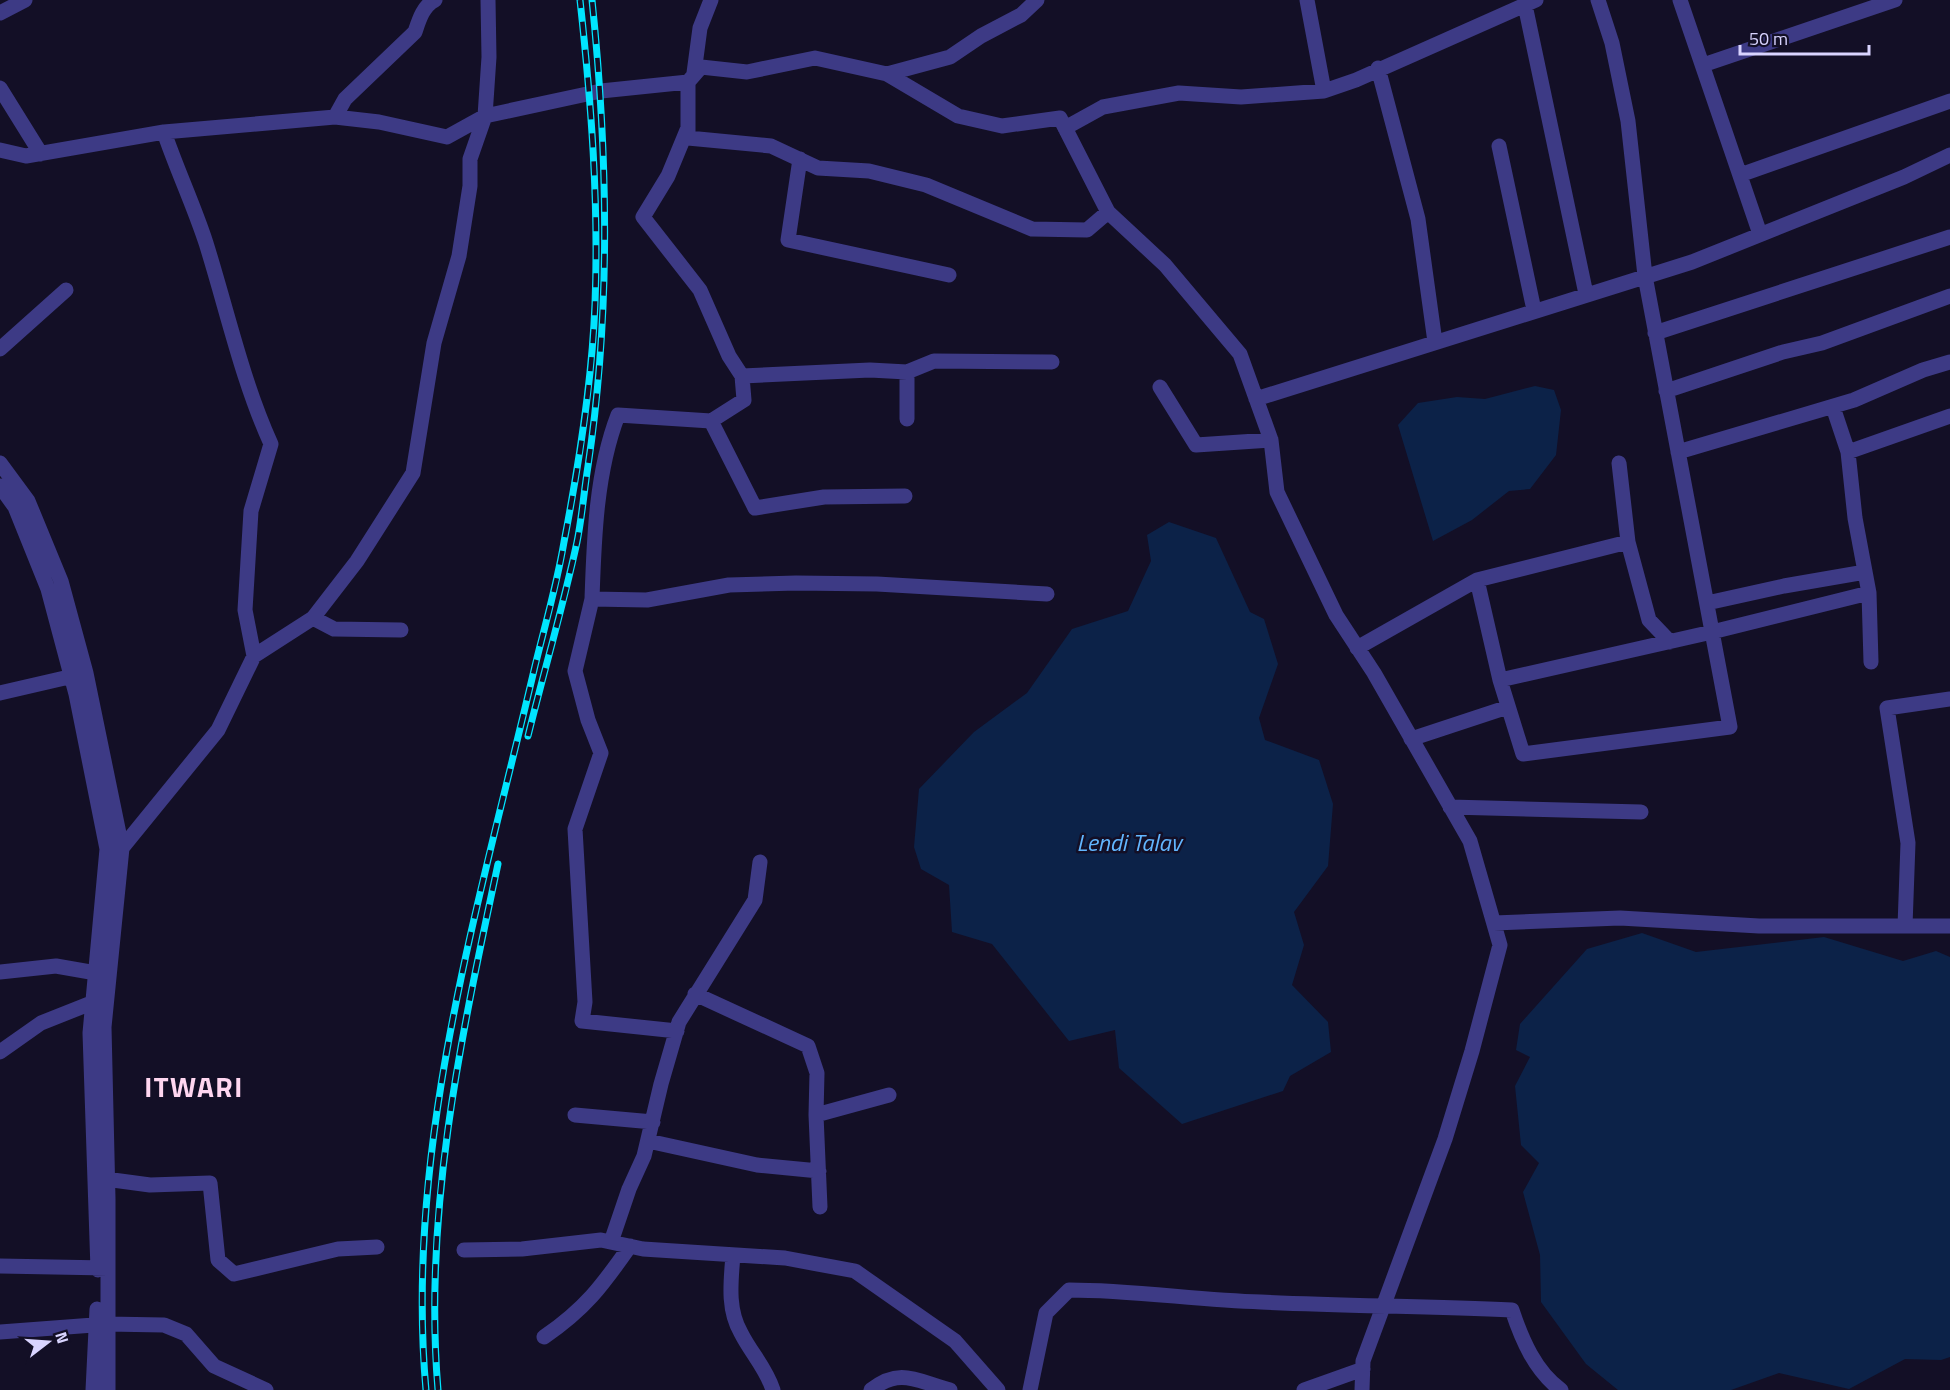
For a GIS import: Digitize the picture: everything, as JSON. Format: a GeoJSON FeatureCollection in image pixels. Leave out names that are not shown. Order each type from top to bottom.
{"type":"FeatureCollection","features":[{"type":"Feature","properties":{"kind":"street"},"geometry":{"type":"LineString","coordinates":[[0,13],[25,0]]}},
{"type":"Feature","properties":{"kind":"street"},"geometry":{"type":"LineString","coordinates":[[335,117],[345,99],[415,32],[420,17],[429,3],[435,0]]}},
{"type":"Feature","properties":{"kind":"street"},"geometry":{"type":"LineString","coordinates":[[100,999],[96,973],[114,848],[218,730],[254,656],[313,618],[357,561],[413,473],[434,343],[459,256],[470,186],[470,159],[485,116],[489,57],[488,0]]}},
{"type":"Feature","properties":{"kind":"street"},"geometry":{"type":"LineString","coordinates":[[711,0],[700,28],[691,77],[688,138],[771,146],[818,168],[869,171],[926,184],[1032,229],[1087,230],[1108,212]]}},
{"type":"Feature","properties":{"kind":"street"},"geometry":{"type":"LineString","coordinates":[[887,74],[950,57],[981,36],[1022,15],[1037,0]]}},
{"type":"Feature","properties":{"kind":"street"},"geometry":{"type":"LineString","coordinates":[[1307,0],[1324,91]]}},
{"type":"Feature","properties":{"kind":"street"},"geometry":{"type":"LineString","coordinates":[[1477,580],[1500,680],[1523,754],[1730,727],[1645,276],[1628,121],[1612,43],[1598,0]]}},
{"type":"Feature","properties":{"kind":"street"},"geometry":{"type":"LineString","coordinates":[[1680,0],[1760,234]]}},
{"type":"Feature","properties":{"kind":"street"},"geometry":{"type":"LineString","coordinates":[[1703,65],[1895,0]]}},
{"type":"Feature","properties":{"kind":"street"},"geometry":{"type":"LineString","coordinates":[[1065,128],[1103,107],[1179,93],[1241,97],[1324,91],[1356,80],[1378,68],[1531,3],[1586,294]]}},
{"type":"Feature","properties":{"kind":"street"},"geometry":{"type":"LineString","coordinates":[[0,150],[26,156],[164,132],[335,117],[379,122],[447,137],[485,116],[601,91],[691,77],[701,68],[747,72],[815,58],[887,74],[958,116],[1002,126],[1060,118],[1108,212],[1165,265],[1240,354],[1271,440],[1277,492],[1336,615],[1470,841],[1500,945],[1472,1052],[1445,1139],[1386,1304],[1363,1361],[1362,1390]]}},
{"type":"Feature","properties":{"kind":"street"},"geometry":{"type":"LineString","coordinates":[[1378,68],[1418,219],[1435,342]]}},
{"type":"Feature","properties":{"kind":"street"},"geometry":{"type":"LineString","coordinates":[[0,88],[41,154]]}},
{"type":"Feature","properties":{"kind":"street"},"geometry":{"type":"LineString","coordinates":[[1740,175],[1950,101]]}},
{"type":"Feature","properties":{"kind":"street"},"geometry":{"type":"LineString","coordinates":[[677,1031],[582,1021],[585,1002],[575,829],[601,753],[588,720],[575,671],[592,599],[594,537],[610,436],[618,415],[711,421],[744,400],[742,376],[729,356],[700,290],[643,217],[668,176],[687,130]]}},
{"type":"Feature","properties":{"kind":"street"},"geometry":{"type":"LineString","coordinates":[[164,132],[177,170],[195,210],[254,407],[271,444],[251,510],[245,610],[254,656]]}},
{"type":"Feature","properties":{"kind":"street"},"geometry":{"type":"LineString","coordinates":[[1499,146],[1534,310]]}},
{"type":"Feature","properties":{"kind":"street"},"geometry":{"type":"LineString","coordinates":[[1256,399],[1692,262],[1904,177],[1950,155]]}},
{"type":"Feature","properties":{"kind":"street"},"geometry":{"type":"LineString","coordinates":[[800,159],[788,240],[949,275]]}},
{"type":"Feature","properties":{"kind":"street"},"geometry":{"type":"LineString","coordinates":[[1655,333],[1950,237]]}},
{"type":"Feature","properties":{"kind":"street"},"geometry":{"type":"LineString","coordinates":[[2,343],[66,290]]}},
{"type":"Feature","properties":{"kind":"street"},"geometry":{"type":"LineString","coordinates":[[1666,391],[1783,352],[1822,343],[1950,296]]}},
{"type":"Feature","properties":{"kind":"street"},"geometry":{"type":"LineString","coordinates":[[742,376],[870,370],[907,372],[934,361],[1052,362]]}},
{"type":"Feature","properties":{"kind":"street"},"geometry":{"type":"LineString","coordinates":[[1678,452],[1833,407],[1923,370],[1950,362]]}},
{"type":"Feature","properties":{"kind":"street"},"geometry":{"type":"LineString","coordinates":[[907,372],[907,419]]}},
{"type":"Feature","properties":{"kind":"street"},"geometry":{"type":"LineString","coordinates":[[1160,387],[1196,446],[1271,440]]}},
{"type":"Feature","properties":{"kind":"street"},"geometry":{"type":"LineString","coordinates":[[1833,407],[1848,452],[1855,518],[1869,593],[1871,662]]}},
{"type":"Feature","properties":{"kind":"street"},"geometry":{"type":"LineString","coordinates":[[1848,452],[1950,416]]}},
{"type":"Feature","properties":{"kind":"street"},"geometry":{"type":"LineString","coordinates":[[711,421],[755,508],[824,497],[905,496]]}},
{"type":"Feature","properties":{"kind":"street"},"geometry":{"type":"LineString","coordinates":[[0,463],[28,501],[61,581],[114,848],[100,999],[90,1033],[99,1124],[102,1324],[108,1390]]}},
{"type":"Feature","properties":{"kind":"street"},"geometry":{"type":"LineString","coordinates":[[1619,463],[1628,542],[1648,620],[1670,642]]}},
{"type":"Feature","properties":{"kind":"street"},"geometry":{"type":"LineString","coordinates":[[0,486],[15,507],[33,546],[79,675]]}},
{"type":"Feature","properties":{"kind":"street"},"geometry":{"type":"LineString","coordinates":[[1357,648],[1477,580],[1628,542]]}},
{"type":"Feature","properties":{"kind":"street"},"geometry":{"type":"LineString","coordinates":[[1707,603],[1784,586],[1865,572]]}},
{"type":"Feature","properties":{"kind":"street"},"geometry":{"type":"LineString","coordinates":[[592,599],[647,600],[729,585],[796,583],[877,584],[1047,594]]}},
{"type":"Feature","properties":{"kind":"street"},"geometry":{"type":"LineString","coordinates":[[1500,680],[1670,642],[1869,593]]}},
{"type":"Feature","properties":{"kind":"street"},"geometry":{"type":"LineString","coordinates":[[313,618],[334,629],[401,630]]}},
{"type":"Feature","properties":{"kind":"street"},"geometry":{"type":"LineString","coordinates":[[0,693],[79,675]]}},
{"type":"Feature","properties":{"kind":"street"},"geometry":{"type":"LineString","coordinates":[[1905,926],[1908,843],[1887,708],[1950,699]]}},
{"type":"Feature","properties":{"kind":"street"},"geometry":{"type":"LineString","coordinates":[[1411,739],[1508,707]]}},
{"type":"Feature","properties":{"kind":"street"},"geometry":{"type":"LineString","coordinates":[[1450,807],[1641,812]]}},
{"type":"Feature","properties":{"kind":"street"},"geometry":{"type":"LineString","coordinates":[[611,1242],[648,1141],[661,1084],[677,1031],[695,994],[718,962],[755,900],[760,862]]}},
{"type":"Feature","properties":{"kind":"street"},"geometry":{"type":"LineString","coordinates":[[1494,923],[1620,918],[1759,926],[1950,926]]}},
{"type":"Feature","properties":{"kind":"street"},"geometry":{"type":"LineString","coordinates":[[0,972],[56,966],[96,973]]}},
{"type":"Feature","properties":{"kind":"street"},"geometry":{"type":"LineString","coordinates":[[695,994],[808,1046],[817,1073],[816,1115],[820,1207]]}},
{"type":"Feature","properties":{"kind":"street"},"geometry":{"type":"LineString","coordinates":[[0,1052],[41,1023],[100,999]]}},
{"type":"Feature","properties":{"kind":"street"},"geometry":{"type":"LineString","coordinates":[[816,1115],[889,1095]]}},
{"type":"Feature","properties":{"kind":"street"},"geometry":{"type":"LineString","coordinates":[[575,1115],[653,1122]]}},
{"type":"Feature","properties":{"kind":"street"},"geometry":{"type":"LineString","coordinates":[[648,1141],[757,1166],[819,1171]]}},
{"type":"Feature","properties":{"kind":"street"},"geometry":{"type":"LineString","coordinates":[[101,1178],[150,1185],[210,1183],[218,1260],[234,1274],[338,1249],[377,1247]]}},
{"type":"Feature","properties":{"kind":"street"},"geometry":{"type":"LineString","coordinates":[[464,1250],[522,1249],[601,1240],[630,1246],[785,1258],[855,1271],[955,1341],[998,1390]]}},
{"type":"Feature","properties":{"kind":"street"},"geometry":{"type":"LineString","coordinates":[[544,1337],[570,1319],[598,1292],[630,1246]]}},
{"type":"Feature","properties":{"kind":"street"},"geometry":{"type":"LineString","coordinates":[[733,1255],[730,1298],[740,1332],[765,1368],[773,1390]]}},
{"type":"Feature","properties":{"kind":"street"},"geometry":{"type":"LineString","coordinates":[[0,1266],[102,1269]]}},
{"type":"Feature","properties":{"kind":"street"},"geometry":{"type":"LineString","coordinates":[[1030,1390],[1046,1313],[1069,1290],[1122,1290],[1263,1302],[1386,1304],[1512,1310],[1520,1333],[1545,1378],[1562,1390]]}},
{"type":"Feature","properties":{"kind":"street"},"geometry":{"type":"LineString","coordinates":[[93,1390],[102,1324]]}},
{"type":"Feature","properties":{"kind":"street"},"geometry":{"type":"LineString","coordinates":[[0,1332],[102,1324],[164,1325],[186,1334],[214,1366],[266,1390]]}},
{"type":"Feature","properties":{"kind":"street"},"geometry":{"type":"LineString","coordinates":[[1304,1390],[1363,1369]]}},
{"type":"Feature","properties":{"kind":"street"},"geometry":{"type":"LineString","coordinates":[[871,1390],[885,1379],[898,1376],[950,1390]]}},
{"type":"Feature","properties":{"kind":"water"},"geometry":{"type":"Polygon","coordinates":[[[1535,386],[1554,390],[1561,410],[1556,455],[1530,489],[1509,491],[1472,520],[1433,541],[1398,425],[1418,403],[1457,397],[1485,399],[1535,386]]]}},
{"type":"Feature","properties":{"kind":"water","name":"Lendi Talav"},"geometry":{"type":"Polygon","coordinates":[[[1169,522],[1216,538],[1250,612],[1264,619],[1278,664],[1259,718],[1265,740],[1319,760],[1333,804],[1328,866],[1294,912],[1304,945],[1292,985],[1328,1022],[1331,1052],[1290,1076],[1283,1091],[1182,1124],[1119,1068],[1115,1030],[1069,1041],[992,944],[952,932],[949,885],[921,869],[914,847],[919,789],[974,732],[1027,693],[1072,629],[1128,611],[1151,561],[1147,535],[1169,522]]]}},
{"type":"Feature","properties":{"kind":"water"},"geometry":{"type":"Polygon","coordinates":[[[1642,933],[1696,952],[1824,937],[1903,961],[1936,951],[1950,957],[1950,1357],[1941,1360],[1905,1359],[1849,1389],[1779,1373],[1731,1390],[1618,1390],[1586,1364],[1541,1302],[1540,1255],[1523,1192],[1539,1163],[1521,1145],[1515,1086],[1530,1057],[1516,1050],[1520,1024],[1587,949],[1642,933]]]}},
{"type":"Feature","properties":{"kind":"railway"},"geometry":{"type":"LineString","coordinates":[[426,1390],[422,1299],[426,1207],[436,1116],[471,934],[558,573],[575,483],[588,393],[595,304],[596,228],[591,114],[580,0]]}},
{"type":"Feature","properties":{"kind":"railway"},"geometry":{"type":"LineString","coordinates":[[528,736],[577,542],[601,350],[604,292],[604,175],[592,0]]}},
{"type":"Feature","properties":{"kind":"railway"},"geometry":{"type":"LineString","coordinates":[[438,1390],[435,1323],[436,1257],[448,1125],[471,994],[498,864]]}},
{"type":"Feature","properties":{"kind":"district","name":"ITWARI"},"geometry":{"type":"Point","coordinates":[194,1087]}}]}
